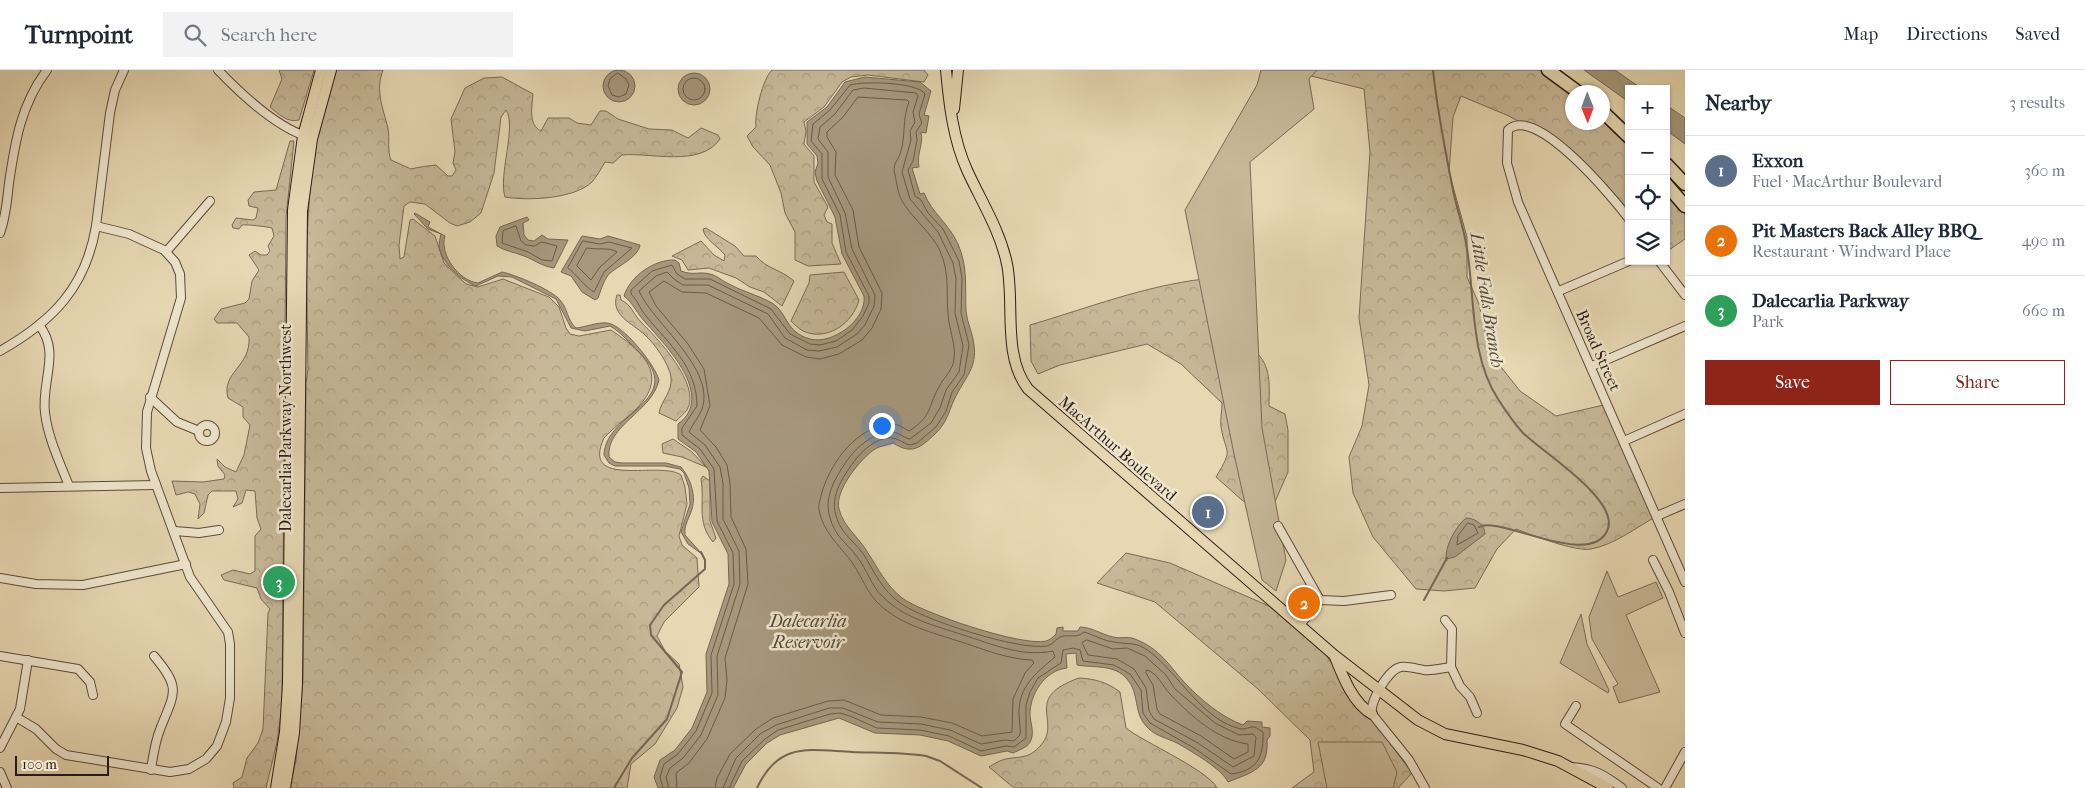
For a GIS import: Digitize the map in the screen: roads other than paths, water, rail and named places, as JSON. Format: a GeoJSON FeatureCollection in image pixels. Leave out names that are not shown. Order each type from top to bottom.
{"type":"FeatureCollection","features":[{"type":"Feature","properties":{"kind":"highway"},"geometry":{"type":"LineString","coordinates":[[1548,70],[1568,85]]}},
{"type":"Feature","properties":{"kind":"highway"},"geometry":{"type":"LineString","coordinates":[[1610,119],[1625,132]]}},
{"type":"Feature","properties":{"kind":"highway"},"geometry":{"type":"LineString","coordinates":[[1670,168],[1685,184]]}},
{"type":"Feature","properties":{"kind":"highway"},"geometry":{"type":"LineString","coordinates":[[1670,189],[1685,206]]}},
{"type":"Feature","properties":{"kind":"main road","name":"Dalecarlia Parkway Northwest"},"geometry":{"type":"LineString","coordinates":[[276,788],[285,732],[288,691],[292,241],[295,192],[321,70]]}},
{"type":"Feature","properties":{"kind":"main road","name":"Dalecarlia Parkway Northwest"},"geometry":{"type":"LineString","coordinates":[[285,788],[295,726],[297,684],[301,241],[304,193],[308,137],[331,70]]}},
{"type":"Feature","properties":{"kind":"main road"},"geometry":{"type":"LineString","coordinates":[[946,70],[953,115]]}},
{"type":"Feature","properties":{"kind":"main road"},"geometry":{"type":"LineString","coordinates":[[953,115],[958,70]]}},
{"type":"Feature","properties":{"kind":"main road","name":"MacArthur Boulevard"},"geometry":{"type":"LineString","coordinates":[[953,115],[954,132],[960,154],[1003,250],[1009,280],[1014,358],[1017,372],[1028,389],[1335,656],[1418,720],[1445,734],[1523,750],[1569,767],[1608,788]]}},
{"type":"Feature","properties":{"kind":"main road"},"geometry":{"type":"LineString","coordinates":[[1335,656],[1344,680],[1366,710],[1372,714]]}},
{"type":"Feature","properties":{"kind":"street"},"geometry":{"type":"LineString","coordinates":[[0,233],[5,217],[12,158],[20,124],[31,95],[47,70]]}},
{"type":"Feature","properties":{"kind":"street"},"geometry":{"type":"LineString","coordinates":[[0,351],[39,325],[60,306],[78,281],[91,252],[110,113],[115,90],[124,70]]}},
{"type":"Feature","properties":{"kind":"street"},"geometry":{"type":"LineString","coordinates":[[222,72],[255,104],[308,137]]}},
{"type":"Feature","properties":{"kind":"street","name":"Broad Street"},"geometry":{"type":"LineString","coordinates":[[1625,214],[1601,185],[1557,143],[1526,125],[1512,126],[1507,132],[1507,163],[1518,202],[1592,366],[1685,582]]}},
{"type":"Feature","properties":{"kind":"street"},"geometry":{"type":"LineString","coordinates":[[166,252],[210,201]]}},
{"type":"Feature","properties":{"kind":"street"},"geometry":{"type":"LineString","coordinates":[[16,718],[36,729],[52,746],[66,755],[151,770],[181,772],[203,762],[218,744],[229,710],[229,636],[220,618],[196,588],[148,462],[145,438],[150,398],[182,295],[182,281],[178,266],[166,252],[130,234],[96,226]]}},
{"type":"Feature","properties":{"kind":"street"},"geometry":{"type":"LineString","coordinates":[[1559,291],[1625,263]]}},
{"type":"Feature","properties":{"kind":"street"},"geometry":{"type":"LineString","coordinates":[[1662,265],[1685,295]]}},
{"type":"Feature","properties":{"kind":"street"},"geometry":{"type":"LineString","coordinates":[[39,325],[48,337],[51,348],[44,390],[46,419],[69,486]]}},
{"type":"Feature","properties":{"kind":"street"},"geometry":{"type":"LineString","coordinates":[[1592,366],[1685,326]]}},
{"type":"Feature","properties":{"kind":"street"},"geometry":{"type":"LineString","coordinates":[[150,398],[177,422],[199,431]]}},
{"type":"Feature","properties":{"kind":"street"},"geometry":{"type":"LineString","coordinates":[[1624,441],[1685,414]]}},
{"type":"Feature","properties":{"kind":"street"},"geometry":{"type":"LineString","coordinates":[[0,488],[156,485]]}},
{"type":"Feature","properties":{"kind":"street"},"geometry":{"type":"LineString","coordinates":[[1657,516],[1685,504]]}},
{"type":"Feature","properties":{"kind":"street"},"geometry":{"type":"LineString","coordinates":[[1278,526],[1320,600]]}},
{"type":"Feature","properties":{"kind":"street"},"geometry":{"type":"LineString","coordinates":[[175,531],[199,533],[219,530]]}},
{"type":"Feature","properties":{"kind":"street"},"geometry":{"type":"LineString","coordinates":[[1653,560],[1669,592],[1685,633]]}},
{"type":"Feature","properties":{"kind":"street"},"geometry":{"type":"LineString","coordinates":[[0,578],[36,584],[83,586],[186,564]]}},
{"type":"Feature","properties":{"kind":"street"},"geometry":{"type":"LineString","coordinates":[[1320,600],[1344,601],[1391,594]]}},
{"type":"Feature","properties":{"kind":"street"},"geometry":{"type":"LineString","coordinates":[[1300,625],[1320,600]]}},
{"type":"Feature","properties":{"kind":"street"},"geometry":{"type":"LineString","coordinates":[[1445,620],[1452,629],[1452,667],[1460,686],[1470,697],[1477,714]]}},
{"type":"Feature","properties":{"kind":"street"},"geometry":{"type":"LineString","coordinates":[[0,656],[78,669],[90,682],[93,695]]}},
{"type":"Feature","properties":{"kind":"street"},"geometry":{"type":"LineString","coordinates":[[151,770],[158,734],[171,707],[173,694],[170,676],[154,656]]}},
{"type":"Feature","properties":{"kind":"street"},"geometry":{"type":"LineString","coordinates":[[0,748],[22,702],[28,660]]}},
{"type":"Feature","properties":{"kind":"street"},"geometry":{"type":"LineString","coordinates":[[1425,788],[1409,760],[1372,714],[1372,705],[1378,691],[1391,674],[1402,666],[1427,670],[1452,667]]}},
{"type":"Feature","properties":{"kind":"street"},"geometry":{"type":"LineString","coordinates":[[1576,706],[1565,724],[1658,788]]}},
{"type":"Feature","properties":{"kind":"street"},"geometry":{"type":"LineString","coordinates":[[1665,788],[1685,752]]}},
{"type":"Feature","properties":{"kind":"street"},"geometry":{"type":"LineString","coordinates":[[1569,767],[1588,768],[1622,788]]}},
{"type":"Feature","properties":{"kind":"street"},"geometry":{"type":"LineString","coordinates":[[0,772],[7,788]]}},
{"type":"Feature","properties":{"kind":"water"},"geometry":{"type":"Polygon","coordinates":[[[619,70],[630,75],[635,86],[630,97],[619,102],[608,97],[603,86],[608,75],[619,70]]]}},
{"type":"Feature","properties":{"kind":"water"},"geometry":{"type":"Polygon","coordinates":[[[1584,70],[1615,70],[1636,85],[1625,85],[1625,99],[1610,88],[1610,85],[1605,85],[1584,70]]]}},
{"type":"Feature","properties":{"kind":"water"},"geometry":{"type":"Polygon","coordinates":[[[694,73],[700,74],[705,78],[709,83],[709,95],[705,100],[700,104],[694,105],[688,104],[683,100],[679,95],[678,89],[679,83],[683,78],[688,74],[694,73]]]}},
{"type":"Feature","properties":{"kind":"water","name":"Dalecarlia Reservoir"},"geometry":{"type":"Polygon","coordinates":[[[865,77],[920,82],[931,91],[924,115],[929,116],[926,133],[921,132],[922,141],[918,158],[919,167],[912,168],[920,194],[924,193],[931,207],[950,230],[961,252],[965,277],[966,311],[973,341],[974,360],[946,419],[935,434],[916,448],[905,449],[893,443],[877,448],[869,453],[856,467],[845,484],[839,502],[839,509],[844,522],[864,547],[891,588],[902,598],[930,612],[950,620],[1017,639],[1046,641],[1056,634],[1057,628],[1063,627],[1063,631],[1078,631],[1080,627],[1113,637],[1132,638],[1151,647],[1211,707],[1243,725],[1247,721],[1262,722],[1262,727],[1270,728],[1265,758],[1257,769],[1228,782],[1213,766],[1198,755],[1154,733],[1147,727],[1140,716],[1134,691],[1122,674],[1110,669],[1077,665],[1076,653],[1066,654],[1067,668],[1052,673],[1035,692],[1030,708],[1031,740],[1026,746],[1013,753],[1007,751],[981,756],[948,741],[920,735],[875,733],[839,718],[780,735],[767,743],[746,764],[733,788],[658,788],[654,777],[660,760],[675,750],[692,728],[707,692],[706,654],[729,584],[728,554],[712,522],[709,471],[696,452],[678,439],[678,424],[688,413],[692,400],[690,386],[675,358],[624,296],[632,282],[644,270],[659,262],[675,260],[679,263],[681,271],[712,275],[732,286],[772,303],[796,332],[810,339],[828,338],[838,334],[854,322],[860,314],[864,296],[842,254],[835,217],[817,181],[815,172],[818,163],[817,156],[807,144],[807,122],[827,107],[845,82],[865,77]]]}},
{"type":"Feature","properties":{"kind":"water"},"geometry":{"type":"Polygon","coordinates":[[[1670,108],[1685,118],[1685,144],[1670,133],[1670,108]]]}},
{"type":"Feature","properties":{"kind":"water"},"geometry":{"type":"Polygon","coordinates":[[[415,213],[430,222],[428,227],[445,236],[445,251],[448,258],[452,266],[464,277],[478,283],[502,272],[524,280],[556,296],[565,307],[571,322],[576,328],[599,323],[614,325],[638,346],[659,380],[655,391],[648,401],[615,436],[610,446],[609,457],[615,462],[622,463],[666,463],[681,467],[688,477],[693,494],[693,506],[685,535],[702,554],[688,544],[681,532],[690,504],[689,488],[684,473],[680,469],[664,466],[615,466],[609,463],[604,455],[608,440],[617,428],[641,406],[650,395],[655,383],[652,369],[639,352],[610,326],[585,331],[571,328],[556,299],[512,277],[498,276],[476,286],[464,280],[448,265],[441,253],[439,246],[441,234],[428,229],[415,213]]]}},
{"type":"Feature","properties":{"kind":"water"},"geometry":{"type":"Polygon","coordinates":[[[527,217],[529,220],[523,223],[524,235],[528,240],[534,241],[542,235],[548,239],[568,240],[554,268],[497,246],[496,236],[500,227],[527,217]]]}},
{"type":"Feature","properties":{"kind":"water"},"geometry":{"type":"Polygon","coordinates":[[[582,236],[600,239],[608,236],[640,245],[631,258],[608,275],[598,298],[595,300],[582,292],[571,276],[561,272],[582,236]]]}},
{"type":"Feature","properties":{"kind":"water"},"geometry":{"type":"Polygon","coordinates":[[[1466,518],[1473,519],[1479,523],[1485,534],[1455,557],[1446,559],[1447,548],[1452,537],[1466,518]]]}},
{"type":"Feature","properties":{"kind":"waterway","name":"Little Falls Branch"},"geometry":{"type":"LineString","coordinates":[[1433,70],[1444,145],[1467,249],[1478,346],[1489,382],[1498,399],[1523,433],[1562,464],[1592,492],[1603,506],[1608,519],[1607,531],[1597,541],[1582,545],[1543,539],[1489,525],[1479,527]]}},
{"type":"Feature","properties":{"kind":"waterway"},"geometry":{"type":"LineString","coordinates":[[614,788],[632,758],[667,719],[682,672],[651,635],[650,625],[664,605],[705,569],[705,560],[701,552]]}},
{"type":"Feature","properties":{"kind":"waterway","name":"Little Falls Branch"},"geometry":{"type":"LineString","coordinates":[[1424,600],[1447,558]]}},
{"type":"Feature","properties":{"kind":"waterway"},"geometry":{"type":"LineString","coordinates":[[757,788],[775,762],[785,755],[809,750],[898,753],[926,756],[940,761],[982,788]]}},
{"type":"Feature","properties":{"kind":"place","name":"Exxon"},"geometry":{"type":"Point","coordinates":[1208,512]}},
{"type":"Feature","properties":{"kind":"place","name":"Dalecarlia Parkway"},"geometry":{"type":"Point","coordinates":[279,582]}},
{"type":"Feature","properties":{"kind":"place","name":"Pit Masters Back Alley BBQ"},"geometry":{"type":"Point","coordinates":[1304,603]}}]}
